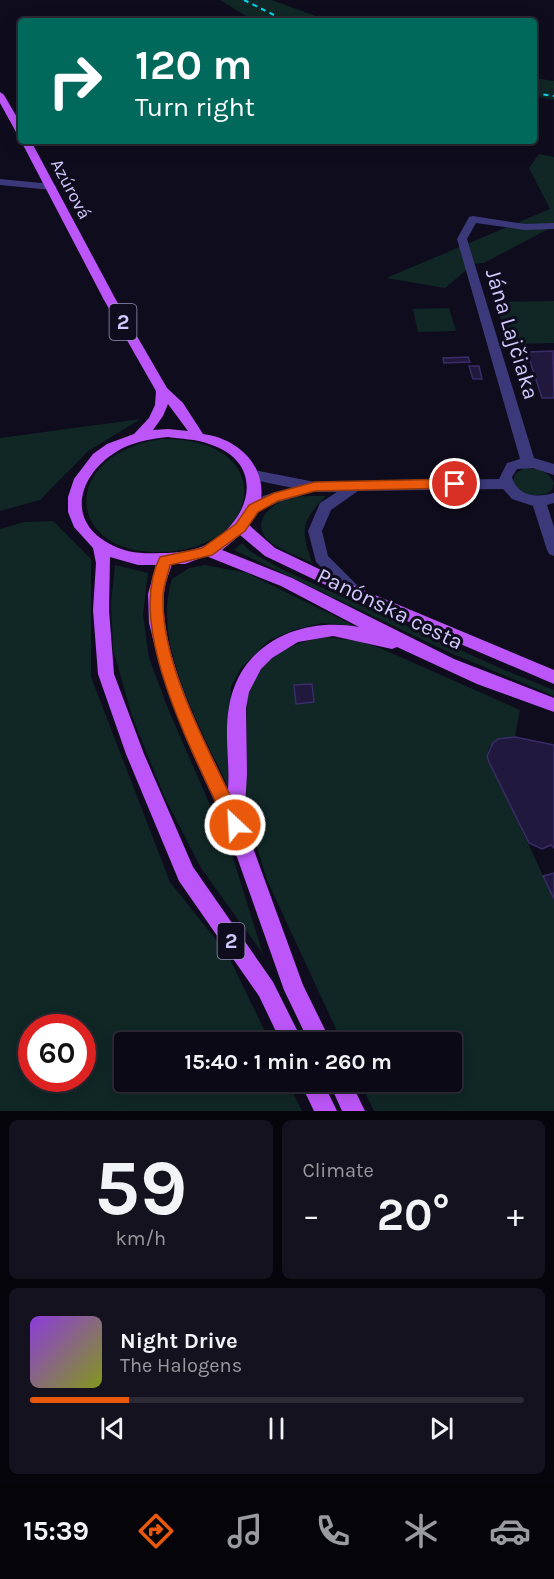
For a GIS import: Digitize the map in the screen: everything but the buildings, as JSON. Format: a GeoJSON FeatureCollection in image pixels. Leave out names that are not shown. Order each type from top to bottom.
{"type":"FeatureCollection","features":[{"type":"Feature","properties":{"kind":"main road"},"geometry":{"type":"LineString","coordinates":[[0,95],[18,127]]}},
{"type":"Feature","properties":{"kind":"main road","name":"Azúrová"},"geometry":{"type":"LineString","coordinates":[[28,144],[110,300],[162,390]]}},
{"type":"Feature","properties":{"kind":"main road"},"geometry":{"type":"LineString","coordinates":[[137,437],[155,422],[160,413],[162,390]]}},
{"type":"Feature","properties":{"kind":"main road","name":"2"},"geometry":{"type":"LineString","coordinates":[[162,390],[178,406],[197,435]]}},
{"type":"Feature","properties":{"kind":"main road"},"geometry":{"type":"LineString","coordinates":[[168,433],[197,435],[214,439],[231,449],[245,461],[254,475],[256,492],[253,508],[241,527],[207,552],[165,561],[125,557],[100,546],[85,531],[78,521],[74,504],[77,486],[87,468],[98,457],[118,444],[137,437],[168,433]]}},
{"type":"Feature","properties":{"kind":"main road","name":"Panónska cesta"},"geometry":{"type":"LineString","coordinates":[[241,527],[270,552],[358,594],[554,677]]}},
{"type":"Feature","properties":{"kind":"main road","name":"2"},"geometry":{"type":"LineString","coordinates":[[100,546],[104,563],[101,610],[106,674],[135,754],[170,839],[199,895],[266,989],[287,1032]]}},
{"type":"Feature","properties":{"kind":"main road","name":"Panónska cesta"},"geometry":{"type":"LineString","coordinates":[[207,552],[227,557],[273,577],[368,623],[413,648],[496,684],[554,705]]}},
{"type":"Feature","properties":{"kind":"main road","name":"2"},"geometry":{"type":"LineString","coordinates":[[165,561],[156,594],[157,623],[162,649],[193,734],[235,825],[294,990],[315,1032]]}},
{"type":"Feature","properties":{"kind":"main road"},"geometry":{"type":"LineString","coordinates":[[235,825],[238,767],[237,708],[242,683],[247,672],[257,660],[287,639],[326,630],[352,633],[413,648]]}},
{"type":"Feature","properties":{"kind":"main road"},"geometry":{"type":"LineString","coordinates":[[316,1092],[326,1111]]}},
{"type":"Feature","properties":{"kind":"main road"},"geometry":{"type":"LineString","coordinates":[[345,1092],[354,1111]]}},
{"type":"Feature","properties":{"kind":"street"},"geometry":{"type":"LineString","coordinates":[[0,180],[44,174]]}},
{"type":"Feature","properties":{"kind":"street"},"geometry":{"type":"LineString","coordinates":[[0,180],[52,187]]}},
{"type":"Feature","properties":{"kind":"street","name":"Jána Lajčiaka"},"geometry":{"type":"LineString","coordinates":[[528,462],[462,239],[473,219],[525,227],[554,226]]}},
{"type":"Feature","properties":{"kind":"street"},"geometry":{"type":"LineString","coordinates":[[554,470],[528,462],[512,466],[507,471],[506,484],[515,495],[547,500],[554,550]]}},
{"type":"Feature","properties":{"kind":"street"},"geometry":{"type":"LineString","coordinates":[[254,475],[315,487],[506,484]]}},
{"type":"Feature","properties":{"kind":"street"},"geometry":{"type":"LineString","coordinates":[[356,486],[325,507],[315,531],[321,558],[358,594]]}},
{"type":"Feature","properties":{"kind":"street"},"geometry":{"type":"LineString","coordinates":[[253,508],[274,498],[315,487]]}},
{"type":"Feature","properties":{"kind":"green space"},"geometry":{"type":"Polygon","coordinates":[[[220,0],[272,0],[321,18],[272,18],[246,16],[220,0]]]}},
{"type":"Feature","properties":{"kind":"green space"},"geometry":{"type":"Polygon","coordinates":[[[537,78],[554,81],[554,100],[537,97],[537,78]]]}},
{"type":"Feature","properties":{"kind":"green space"},"geometry":{"type":"Polygon","coordinates":[[[539,154],[554,157],[554,226],[484,263],[474,264],[445,288],[386,278],[550,209],[529,168],[539,154]]]}},
{"type":"Feature","properties":{"kind":"green space"},"geometry":{"type":"Polygon","coordinates":[[[554,301],[554,343],[509,344],[495,302],[554,301]]]}},
{"type":"Feature","properties":{"kind":"green space"},"geometry":{"type":"Polygon","coordinates":[[[449,308],[456,331],[418,332],[413,309],[449,308]]]}},
{"type":"Feature","properties":{"kind":"green space"},"geometry":{"type":"Polygon","coordinates":[[[141,419],[88,451],[40,500],[0,511],[0,438],[141,419]]]}},
{"type":"Feature","properties":{"kind":"green space"},"geometry":{"type":"Polygon","coordinates":[[[162,439],[200,443],[226,456],[240,474],[244,494],[238,515],[221,534],[195,547],[160,552],[128,548],[105,537],[91,521],[86,502],[91,481],[105,463],[129,448],[162,439]]]}},
{"type":"Feature","properties":{"kind":"green space"},"geometry":{"type":"Polygon","coordinates":[[[524,468],[538,469],[545,473],[554,483],[552,490],[540,495],[520,491],[514,481],[515,474],[524,468]]]}},
{"type":"Feature","properties":{"kind":"green space"},"geometry":{"type":"Polygon","coordinates":[[[326,496],[311,513],[305,527],[306,542],[312,563],[277,546],[263,533],[261,527],[264,516],[278,503],[294,497],[326,496]]]}},
{"type":"Feature","properties":{"kind":"green space"},"geometry":{"type":"Polygon","coordinates":[[[53,521],[91,559],[91,677],[170,882],[228,955],[265,1032],[114,1032],[114,1092],[293,1092],[302,1111],[0,1111],[0,529],[24,522],[53,521]]]}},
{"type":"Feature","properties":{"kind":"green space"},"geometry":{"type":"Polygon","coordinates":[[[242,543],[251,552],[283,570],[502,669],[554,690],[554,696],[446,651],[234,550],[242,543]]]}},
{"type":"Feature","properties":{"kind":"green space"},"geometry":{"type":"Polygon","coordinates":[[[115,565],[148,573],[143,614],[149,658],[169,711],[233,858],[263,954],[201,868],[164,796],[132,716],[113,649],[111,603],[115,565]]]}},
{"type":"Feature","properties":{"kind":"green space"},"geometry":{"type":"Polygon","coordinates":[[[205,565],[247,573],[355,626],[322,623],[293,630],[268,641],[241,668],[231,687],[228,787],[182,685],[173,658],[168,631],[167,604],[172,579],[189,568],[205,565]]]}},
{"type":"Feature","properties":{"kind":"green space"},"geometry":{"type":"Polygon","coordinates":[[[325,637],[358,641],[380,648],[520,710],[515,737],[498,739],[489,748],[487,756],[554,899],[554,1111],[374,1111],[365,1092],[462,1092],[462,1032],[337,1032],[267,880],[254,837],[246,795],[247,691],[260,669],[268,661],[289,648],[325,637]]]}},
{"type":"Feature","properties":{"kind":"railway"},"geometry":{"type":"LineString","coordinates":[[244,0],[280,18]]}},
{"type":"Feature","properties":{"kind":"railway"},"geometry":{"type":"LineString","coordinates":[[537,93],[554,96]]}},
{"type":"Feature","properties":{"kind":"route"},"geometry":{"type":"LineString","coordinates":[[235,825],[201,752],[162,649],[157,623],[156,594],[165,561],[207,552],[225,541],[241,527],[253,508],[274,498],[315,487],[455,484]]}}]}
